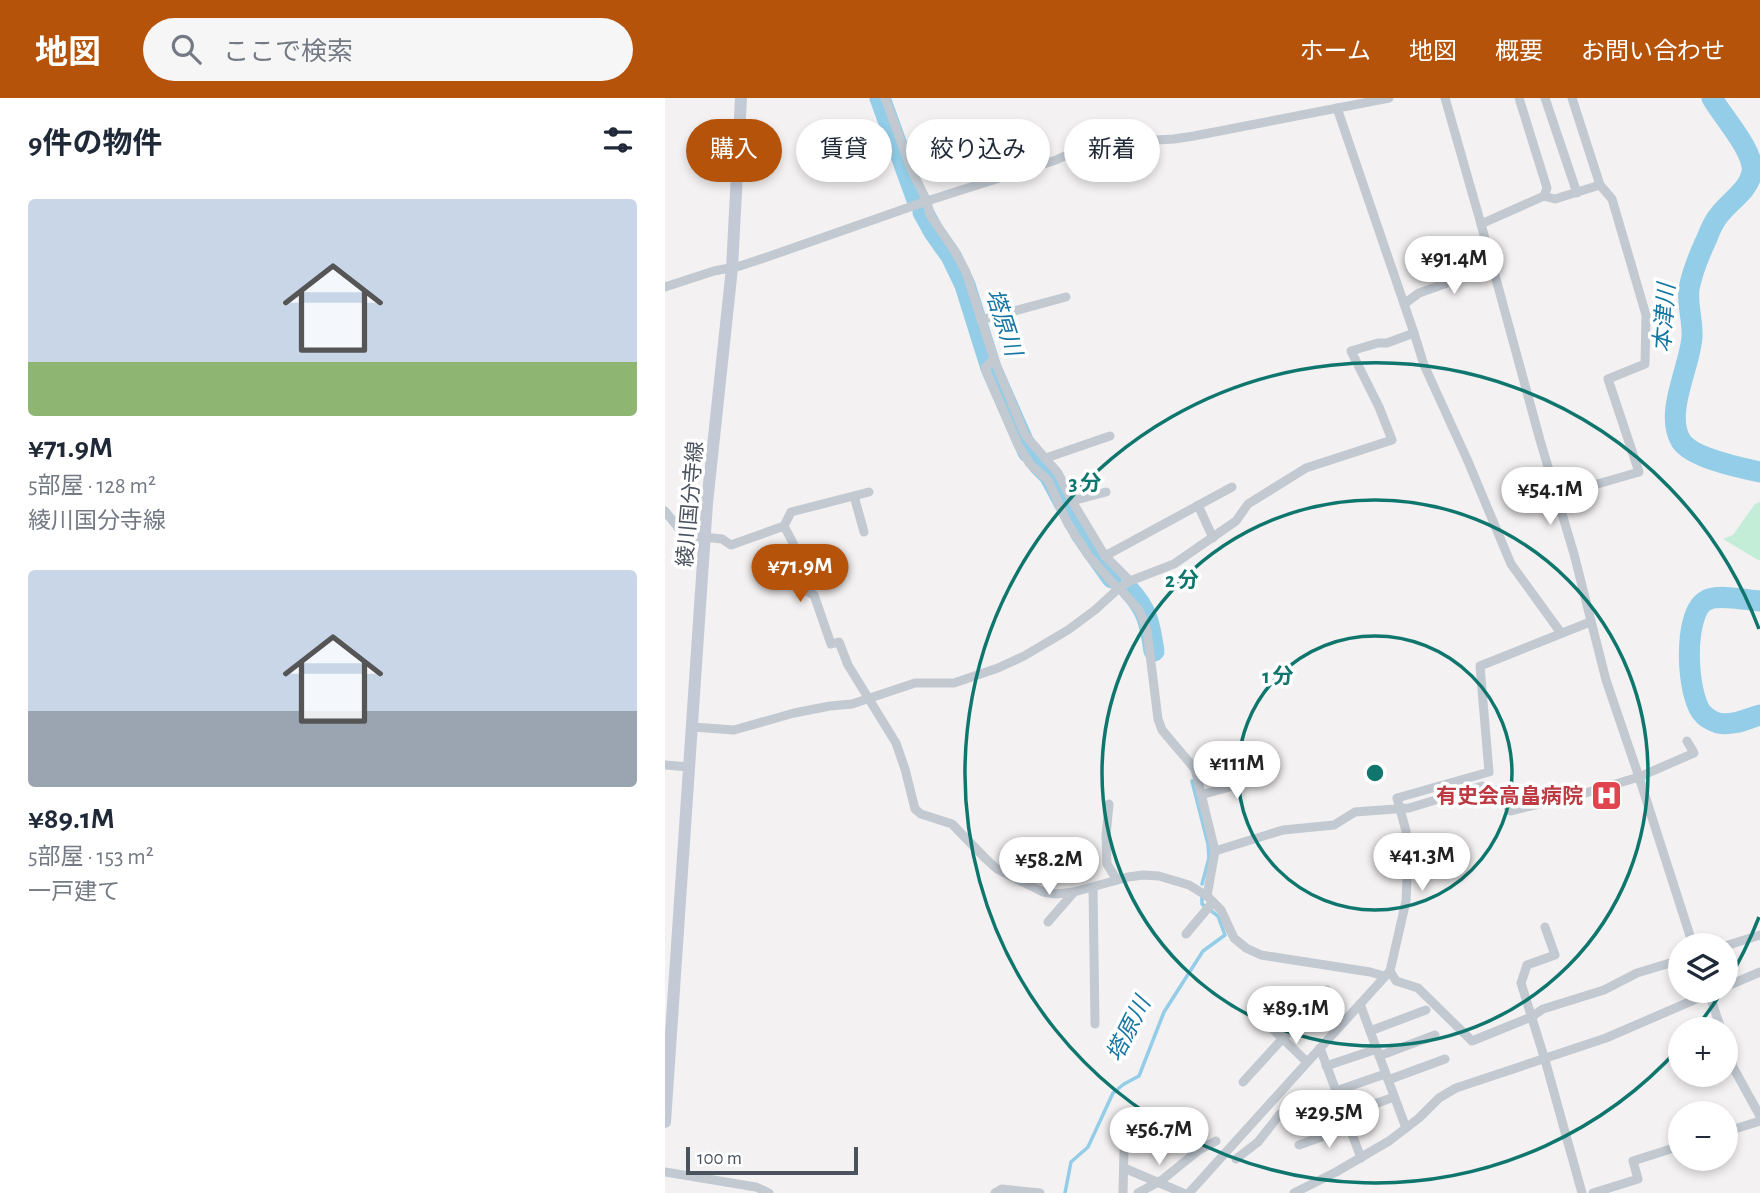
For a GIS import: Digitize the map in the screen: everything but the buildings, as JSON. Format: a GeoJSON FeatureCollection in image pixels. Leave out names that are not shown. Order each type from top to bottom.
{"type":"FeatureCollection","features":[{"type":"Feature","properties":{"kind":"main road","name":"綾川国分寺線"},"geometry":{"type":"LineString","coordinates":[[665,1122],[669,1024],[708,503],[732,268],[741,98]]}},
{"type":"Feature","properties":{"kind":"street"},"geometry":{"type":"LineString","coordinates":[[885,98],[911,169],[927,201],[930,215],[966,272],[994,359],[1025,435],[1058,473],[1105,556],[1130,581]]}},
{"type":"Feature","properties":{"kind":"street"},"geometry":{"type":"LineString","coordinates":[[665,287],[857,227],[927,201],[1056,160],[1082,148],[1104,143],[1194,136],[1389,98]]}},
{"type":"Feature","properties":{"kind":"street"},"geometry":{"type":"LineString","coordinates":[[1445,98],[1574,554],[1606,680],[1689,933]]}},
{"type":"Feature","properties":{"kind":"street"},"geometry":{"type":"LineString","coordinates":[[1519,98],[1547,188],[1544,196]]}},
{"type":"Feature","properties":{"kind":"street"},"geometry":{"type":"LineString","coordinates":[[1545,98],[1577,192]]}},
{"type":"Feature","properties":{"kind":"street"},"geometry":{"type":"LineString","coordinates":[[1556,496],[1639,472],[1608,379],[1645,364],[1646,315],[1612,198],[1600,186],[1572,98]]}},
{"type":"Feature","properties":{"kind":"street"},"geometry":{"type":"LineString","coordinates":[[1337,108],[1424,365],[1511,564],[1560,633]]}},
{"type":"Feature","properties":{"kind":"street"},"geometry":{"type":"LineString","coordinates":[[1481,224],[1544,196],[1555,199],[1600,186]]}},
{"type":"Feature","properties":{"kind":"street"},"geometry":{"type":"LineString","coordinates":[[1404,304],[1419,293],[1492,267]]}},
{"type":"Feature","properties":{"kind":"street"},"geometry":{"type":"LineString","coordinates":[[981,320],[1066,297]]}},
{"type":"Feature","properties":{"kind":"street"},"geometry":{"type":"LineString","coordinates":[[693,727],[734,730],[794,713],[852,704],[915,683],[954,683],[1024,656],[1067,630],[1130,581],[1174,564],[1213,538],[1236,521],[1248,504],[1306,468],[1392,440],[1351,351],[1387,343],[1414,333]]}},
{"type":"Feature","properties":{"kind":"street"},"geometry":{"type":"LineString","coordinates":[[994,359],[985,368],[1018,445],[1030,464],[1048,480],[1067,522],[1088,555],[1139,610],[1147,630],[1158,719],[1162,730],[1195,769],[1215,851],[1211,900],[1187,934]]}},
{"type":"Feature","properties":{"kind":"street"},"geometry":{"type":"LineString","coordinates":[[1046,458],[1109,436]]}},
{"type":"Feature","properties":{"kind":"street"},"geometry":{"type":"LineString","coordinates":[[1030,464],[1038,450]]}},
{"type":"Feature","properties":{"kind":"street"},"geometry":{"type":"LineString","coordinates":[[1105,556],[1232,487]]}},
{"type":"Feature","properties":{"kind":"street"},"geometry":{"type":"LineString","coordinates":[[665,511],[684,535],[722,539],[731,545],[784,526],[791,512],[869,492]]}},
{"type":"Feature","properties":{"kind":"street"},"geometry":{"type":"LineString","coordinates":[[1072,501],[1106,492]]}},
{"type":"Feature","properties":{"kind":"street"},"geometry":{"type":"LineString","coordinates":[[854,496],[864,532]]}},
{"type":"Feature","properties":{"kind":"street"},"geometry":{"type":"LineString","coordinates":[[1198,505],[1213,538]]}},
{"type":"Feature","properties":{"kind":"street"},"geometry":{"type":"LineString","coordinates":[[784,526],[793,543],[805,590],[814,595],[831,644],[839,642],[848,665],[896,743],[915,809],[921,814],[952,824],[997,869],[1043,892],[1074,892],[1143,875],[1159,876],[1189,885],[1221,910],[1234,938],[1246,948],[1261,955],[1387,974],[1396,981],[1418,988],[1472,1041],[1531,1017],[1543,1009],[1604,990],[1637,973],[1668,964]]}},
{"type":"Feature","properties":{"kind":"street"},"geometry":{"type":"LineString","coordinates":[[1189,1193],[1387,974],[1406,901],[1406,831],[1397,798],[1489,772],[1480,666],[1590,622]]}},
{"type":"Feature","properties":{"kind":"street"},"geometry":{"type":"LineString","coordinates":[[1215,851],[1283,830],[1334,825],[1355,812],[1409,808],[1482,786],[1500,792],[1510,811],[1639,777],[1694,753],[1687,741]]}},
{"type":"Feature","properties":{"kind":"street"},"geometry":{"type":"LineString","coordinates":[[1195,769],[1226,749]]}},
{"type":"Feature","properties":{"kind":"street"},"geometry":{"type":"LineString","coordinates":[[665,765],[690,767]]}},
{"type":"Feature","properties":{"kind":"street"},"geometry":{"type":"LineString","coordinates":[[1201,795],[1265,777]]}},
{"type":"Feature","properties":{"kind":"street"},"geometry":{"type":"LineString","coordinates":[[1109,804],[1107,864],[1118,880]]}},
{"type":"Feature","properties":{"kind":"street"},"geometry":{"type":"LineString","coordinates":[[1093,888],[1095,1024]]}},
{"type":"Feature","properties":{"kind":"street"},"geometry":{"type":"LineString","coordinates":[[1048,922],[1074,892]]}},
{"type":"Feature","properties":{"kind":"street"},"geometry":{"type":"LineString","coordinates":[[1545,927],[1555,955],[1527,965],[1521,983],[1582,1193]]}},
{"type":"Feature","properties":{"kind":"street"},"geometry":{"type":"LineString","coordinates":[[1738,942],[1760,935]]}},
{"type":"Feature","properties":{"kind":"street"},"geometry":{"type":"LineString","coordinates":[[1738,981],[1760,972]]}},
{"type":"Feature","properties":{"kind":"street"},"geometry":{"type":"LineString","coordinates":[[1243,1082],[1327,990]]}},
{"type":"Feature","properties":{"kind":"street"},"geometry":{"type":"LineString","coordinates":[[1299,1021],[1279,1002],[1272,1001],[1259,1016],[1307,1062]]}},
{"type":"Feature","properties":{"kind":"street"},"geometry":{"type":"LineString","coordinates":[[1294,1193],[1389,1141],[1419,1118],[1439,1098],[1456,1088],[1606,1038],[1687,1003]]}},
{"type":"Feature","properties":{"kind":"street"},"geometry":{"type":"LineString","coordinates":[[1360,1004],[1406,1128]]}},
{"type":"Feature","properties":{"kind":"street"},"geometry":{"type":"LineString","coordinates":[[1313,1005],[1337,1028]]}},
{"type":"Feature","properties":{"kind":"street"},"geometry":{"type":"LineString","coordinates":[[1370,1031],[1426,1010]]}},
{"type":"Feature","properties":{"kind":"street"},"geometry":{"type":"LineString","coordinates":[[1326,1066],[1435,1035]]}},
{"type":"Feature","properties":{"kind":"street"},"geometry":{"type":"LineString","coordinates":[[1319,1048],[1360,1158]]}},
{"type":"Feature","properties":{"kind":"street"},"geometry":{"type":"LineString","coordinates":[[1336,1091],[1445,1059]]}},
{"type":"Feature","properties":{"kind":"street"},"geometry":{"type":"LineString","coordinates":[[1738,1076],[1760,1118],[1738,1127]]}},
{"type":"Feature","properties":{"kind":"street"},"geometry":{"type":"LineString","coordinates":[[1344,1115],[1394,1097]]}},
{"type":"Feature","properties":{"kind":"street"},"geometry":{"type":"LineString","coordinates":[[1289,1121],[1340,1103]]}},
{"type":"Feature","properties":{"kind":"street"},"geometry":{"type":"LineString","coordinates":[[1236,1159],[1258,1142],[1280,1114]]}},
{"type":"Feature","properties":{"kind":"street"},"geometry":{"type":"LineString","coordinates":[[1123,1193],[1124,1149],[1146,1126],[1201,1128]]}},
{"type":"Feature","properties":{"kind":"street"},"geometry":{"type":"LineString","coordinates":[[1299,1145],[1349,1127]]}},
{"type":"Feature","properties":{"kind":"street"},"geometry":{"type":"LineString","coordinates":[[1139,1193],[1216,1141]]}},
{"type":"Feature","properties":{"kind":"street"},"geometry":{"type":"LineString","coordinates":[[1593,1193],[1638,1179],[1633,1161],[1668,1150]]}},
{"type":"Feature","properties":{"kind":"street"},"geometry":{"type":"LineString","coordinates":[[1124,1168],[1183,1193]]}},
{"type":"Feature","properties":{"kind":"street"},"geometry":{"type":"LineString","coordinates":[[665,1172],[756,1187],[769,1193]]}},
{"type":"Feature","properties":{"kind":"street"},"geometry":{"type":"LineString","coordinates":[[995,1193],[1002,1189],[1040,1193]]}},
{"type":"Feature","properties":{"kind":"green space"},"geometry":{"type":"Polygon","coordinates":[[[1760,502],[1758,560],[1723,539],[1733,535],[1755,504],[1760,502]]]}},
{"type":"Feature","properties":{"kind":"waterway","name":"塔原川"},"geometry":{"type":"LineString","coordinates":[[880,98],[917,200]]}},
{"type":"Feature","properties":{"kind":"waterway","name":"本津川"},"geometry":{"type":"LineString","coordinates":[[1712,98],[1743,145],[1752,164],[1752,172],[1743,190],[1714,223],[1692,276],[1689,289],[1692,337],[1675,417],[1681,441],[1687,447],[1717,461],[1760,472]]}},
{"type":"Feature","properties":{"kind":"waterway","name":"塔原川"},"geometry":{"type":"LineString","coordinates":[[923,212],[951,256],[965,285],[991,368],[1028,452]]}},
{"type":"Feature","properties":{"kind":"waterway","name":"塔原川"},"geometry":{"type":"LineString","coordinates":[[1038,464],[1049,475],[1081,534],[1112,578]]}},
{"type":"Feature","properties":{"kind":"waterway","name":"塔原川"},"geometry":{"type":"LineString","coordinates":[[1129,590],[1147,618],[1154,651]]}},
{"type":"Feature","properties":{"kind":"waterway","name":"本津川"},"geometry":{"type":"LineString","coordinates":[[1760,601],[1725,597],[1707,600],[1699,607],[1693,620],[1689,656],[1693,692],[1705,716],[1716,722],[1729,724],[1760,715]]}},
{"type":"Feature","properties":{"kind":"waterway","name":"塔原川"},"geometry":{"type":"LineString","coordinates":[[1192,781],[1208,844],[1209,858],[1202,884]]}},
{"type":"Feature","properties":{"kind":"waterway","name":"塔原川"},"geometry":{"type":"LineString","coordinates":[[1065,1193],[1071,1162],[1088,1147],[1113,1093],[1139,1076],[1164,1012],[1203,951],[1225,935],[1218,916],[1202,904],[1202,896]]}},
{"type":"Feature","properties":{"kind":"place","name":"有史会高畠病院"},"geometry":{"type":"Point","coordinates":[1606,796]}}]}
